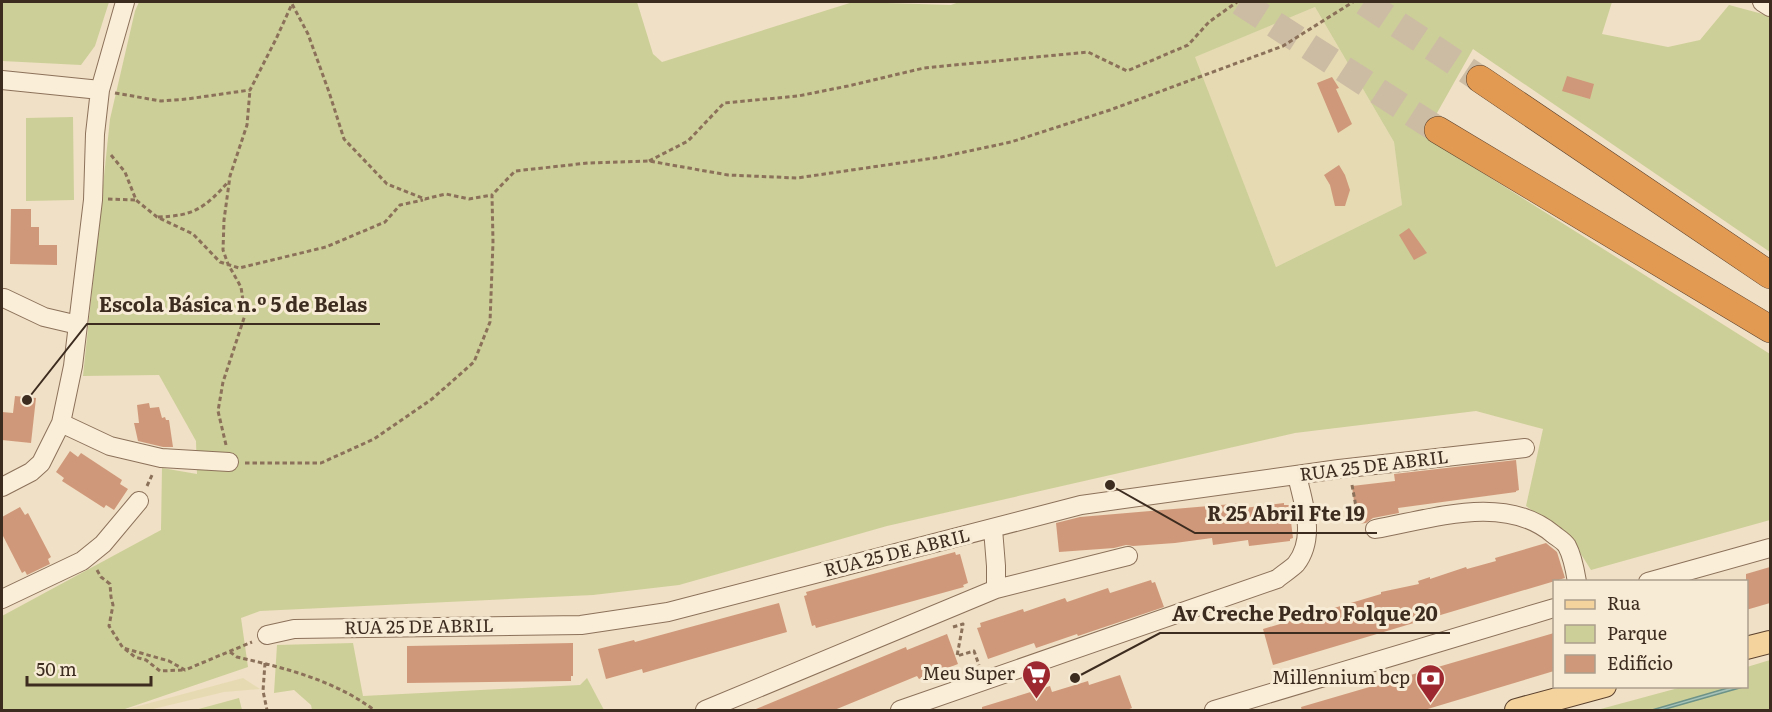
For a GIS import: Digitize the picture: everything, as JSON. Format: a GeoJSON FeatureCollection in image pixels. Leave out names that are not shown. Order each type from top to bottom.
{"type":"FeatureCollection","features":[{"type":"Feature","properties":{"kind":"highway"},"geometry":{"type":"LineString","coordinates":[[1480,79],[1770,275]]}},
{"type":"Feature","properties":{"kind":"highway"},"geometry":{"type":"LineString","coordinates":[[1438,130],[1770,328]]}},
{"type":"Feature","properties":{"kind":"main road"},"geometry":{"type":"LineString","coordinates":[[1748,648],[1770,642]]}},
{"type":"Feature","properties":{"kind":"main road"},"geometry":{"type":"LineString","coordinates":[[1516,711],[1601,688]]}},
{"type":"Feature","properties":{"kind":"main road"},"geometry":{"type":"LineString","coordinates":[[1549,711],[1569,696]]}},
{"type":"Feature","properties":{"kind":"street"},"geometry":{"type":"LineString","coordinates":[[2,487],[31,472],[41,463],[61,423],[73,366],[93,200],[95,134],[100,90],[125,2]]}},
{"type":"Feature","properties":{"kind":"street"},"geometry":{"type":"LineString","coordinates":[[1762,2],[1770,7]]}},
{"type":"Feature","properties":{"kind":"street"},"geometry":{"type":"LineString","coordinates":[[2,80],[100,90]]}},
{"type":"Feature","properties":{"kind":"street"},"geometry":{"type":"LineString","coordinates":[[4,298],[44,316],[78,325]]}},
{"type":"Feature","properties":{"kind":"street"},"geometry":{"type":"LineString","coordinates":[[61,423],[110,446],[161,458],[229,462]]}},
{"type":"Feature","properties":{"kind":"street","name":"RUA 25 DE ABRIL"},"geometry":{"type":"LineString","coordinates":[[267,635],[294,628],[581,625],[602,622],[668,612],[1082,506],[1348,468],[1525,448]]}},
{"type":"Feature","properties":{"kind":"street"},"geometry":{"type":"LineString","coordinates":[[900,711],[1277,579],[1296,564],[1306,544],[1308,523],[1297,476]]}},
{"type":"Feature","properties":{"kind":"street"},"geometry":{"type":"LineString","coordinates":[[2,599],[82,561],[103,544],[139,501]]}},
{"type":"Feature","properties":{"kind":"street"},"geometry":{"type":"LineString","coordinates":[[1376,529],[1473,511],[1516,514],[1545,528],[1566,544],[1577,580]]}},
{"type":"Feature","properties":{"kind":"street"},"geometry":{"type":"LineString","coordinates":[[993,529],[996,589]]}},
{"type":"Feature","properties":{"kind":"street"},"geometry":{"type":"LineString","coordinates":[[1655,580],[1770,548]]}},
{"type":"Feature","properties":{"kind":"street"},"geometry":{"type":"LineString","coordinates":[[705,711],[996,589],[1128,556]]}},
{"type":"Feature","properties":{"kind":"street"},"geometry":{"type":"LineString","coordinates":[[1214,711],[1553,608]]}},
{"type":"Feature","properties":{"kind":"path"},"geometry":{"type":"LineString","coordinates":[[649,161],[688,141],[724,103],[798,96],[924,68],[1088,51],[1127,71],[1188,45],[1209,22],[1237,2]]}},
{"type":"Feature","properties":{"kind":"path"},"geometry":{"type":"LineString","coordinates":[[95,134],[125,172],[136,200],[157,217],[193,234],[220,262],[239,268],[326,247],[385,222],[400,205],[446,194],[469,199],[492,195],[515,171],[588,163],[649,161],[728,174],[797,178],[941,157],[1011,142],[1110,110],[1283,46],[1353,2]]}},
{"type":"Feature","properties":{"kind":"path"},"geometry":{"type":"LineString","coordinates":[[425,199],[387,184],[344,139],[308,34],[292,4],[250,90],[247,125],[230,180],[224,220],[223,250],[241,287],[245,315],[223,381],[218,411],[229,462],[260,465],[321,463],[374,439],[432,399],[474,362],[490,322],[492,195]]}},
{"type":"Feature","properties":{"kind":"path"},"geometry":{"type":"LineString","coordinates":[[100,90],[160,100],[188,99],[250,90]]}},
{"type":"Feature","properties":{"kind":"path"},"geometry":{"type":"LineString","coordinates":[[157,217],[181,216],[209,203],[230,180]]}},
{"type":"Feature","properties":{"kind":"path"},"geometry":{"type":"LineString","coordinates":[[93,200],[136,200]]}},
{"type":"Feature","properties":{"kind":"path"},"geometry":{"type":"LineString","coordinates":[[139,501],[161,458]]}},
{"type":"Feature","properties":{"kind":"path"},"geometry":{"type":"LineString","coordinates":[[1348,468],[1360,531],[1376,529]]}},
{"type":"Feature","properties":{"kind":"path"},"geometry":{"type":"LineString","coordinates":[[88,556],[101,577],[110,584],[113,605],[109,626],[123,648],[135,657],[146,660],[160,671],[185,670],[267,635]]}},
{"type":"Feature","properties":{"kind":"path"},"geometry":{"type":"LineString","coordinates":[[936,615],[945,630],[963,624],[957,656],[974,651],[985,681]]}},
{"type":"Feature","properties":{"kind":"path"},"geometry":{"type":"LineString","coordinates":[[123,648],[169,661],[185,670]]}},
{"type":"Feature","properties":{"kind":"path"},"geometry":{"type":"LineString","coordinates":[[230,652],[237,657],[297,672],[344,691],[374,711]]}},
{"type":"Feature","properties":{"kind":"path"},"geometry":{"type":"LineString","coordinates":[[265,663],[263,692],[267,711]]}},
{"type":"Feature","properties":{"kind":"shaded area"},"geometry":{"type":"Polygon","coordinates":[[[1315,7],[1394,142],[1402,205],[1276,267],[1194,57],[1315,7]]]}},
{"type":"Feature","properties":{"kind":"shaded area"},"geometry":{"type":"Polygon","coordinates":[[[243,678],[260,689],[224,692],[149,710],[124,710],[243,678]]]}},
{"type":"Feature","properties":{"kind":"green space"},"geometry":{"type":"Polygon","coordinates":[[[2,2],[109,2],[95,46],[81,65],[2,61],[2,2]]]}},
{"type":"Feature","properties":{"kind":"green space"},"geometry":{"type":"Polygon","coordinates":[[[139,2],[637,2],[653,54],[662,62],[853,2],[951,5],[959,2],[1612,2],[1602,34],[1668,47],[1700,40],[1729,5],[1770,16],[1770,252],[1473,49],[1424,136],[1770,354],[1770,520],[1591,570],[1572,540],[1526,506],[1543,429],[1476,411],[1295,433],[887,526],[679,585],[593,595],[260,611],[241,618],[248,667],[122,710],[2,710],[2,616],[161,530],[162,468],[197,474],[196,441],[159,375],[83,376],[110,119],[139,2]],[[1315,7],[1195,57],[1276,267],[1402,205],[1394,142],[1315,7]]]}},
{"type":"Feature","properties":{"kind":"green space"},"geometry":{"type":"Polygon","coordinates":[[[73,117],[74,200],[26,201],[26,118],[73,117]]]}},
{"type":"Feature","properties":{"kind":"green space"},"geometry":{"type":"Polygon","coordinates":[[[353,643],[363,696],[580,685],[587,678],[604,710],[312,710],[311,705],[294,690],[274,693],[277,645],[353,643]]]}},
{"type":"Feature","properties":{"kind":"green space"},"geometry":{"type":"Polygon","coordinates":[[[1770,660],[1770,710],[1597,710],[1678,688],[1748,688],[1748,667],[1770,660]]]}},
{"type":"Feature","properties":{"kind":"green space"},"geometry":{"type":"Polygon","coordinates":[[[239,698],[242,710],[195,710],[239,698]]]}},
{"type":"Feature","properties":{"kind":"water"},"geometry":{"type":"Polygon","coordinates":[[[1728,688],[1739,688],[1662,710],[1652,710],[1728,688]]]}},
{"type":"Feature","properties":{"kind":"building"},"geometry":{"type":"Polygon","coordinates":[[[1567,76],[1594,84],[1590,99],[1562,91],[1567,76]]]}},
{"type":"Feature","properties":{"kind":"building"},"geometry":{"type":"Polygon","coordinates":[[[1332,77],[1339,88],[1336,89],[1352,124],[1338,133],[1317,83],[1332,77]]]}},
{"type":"Feature","properties":{"kind":"building"},"geometry":{"type":"Polygon","coordinates":[[[1339,165],[1350,190],[1345,206],[1335,206],[1330,185],[1324,175],[1339,165]]]}},
{"type":"Feature","properties":{"kind":"building"},"geometry":{"type":"Polygon","coordinates":[[[11,209],[31,209],[31,227],[39,227],[39,245],[57,245],[57,265],[10,264],[11,209]]]}},
{"type":"Feature","properties":{"kind":"building"},"geometry":{"type":"Polygon","coordinates":[[[1409,228],[1427,253],[1414,260],[1399,235],[1409,228]]]}},
{"type":"Feature","properties":{"kind":"building"},"geometry":{"type":"Polygon","coordinates":[[[15,396],[36,398],[31,443],[2,440],[2,412],[13,413],[15,396]]]}},
{"type":"Feature","properties":{"kind":"building"},"geometry":{"type":"Polygon","coordinates":[[[149,403],[150,408],[159,407],[162,418],[169,420],[173,447],[138,441],[134,423],[139,423],[137,405],[149,403]]]}},
{"type":"Feature","properties":{"kind":"building"},"geometry":{"type":"Polygon","coordinates":[[[70,451],[78,457],[81,453],[122,480],[120,484],[128,489],[114,510],[106,505],[104,508],[62,481],[64,478],[56,472],[70,451]]]}},
{"type":"Feature","properties":{"kind":"building"},"geometry":{"type":"Polygon","coordinates":[[[1516,460],[1519,490],[1516,492],[1398,508],[1399,513],[1357,524],[1352,486],[1395,481],[1394,474],[1516,460]]]}},
{"type":"Feature","properties":{"kind":"building"},"geometry":{"type":"Polygon","coordinates":[[[1244,503],[1244,508],[1284,503],[1284,505],[1289,505],[1293,538],[1290,541],[1249,546],[1248,540],[1213,545],[1212,538],[1059,552],[1056,523],[1080,517],[1244,503]]]}},
{"type":"Feature","properties":{"kind":"building"},"geometry":{"type":"Polygon","coordinates":[[[20,507],[25,515],[28,513],[51,557],[48,559],[50,564],[27,575],[25,571],[22,573],[2,534],[2,517],[20,507]]]}},
{"type":"Feature","properties":{"kind":"building"},"geometry":{"type":"Polygon","coordinates":[[[1546,543],[1557,552],[1565,578],[1273,665],[1263,629],[1381,594],[1381,592],[1419,584],[1418,581],[1430,577],[1430,579],[1466,567],[1467,569],[1496,561],[1495,558],[1546,543]]]}},
{"type":"Feature","properties":{"kind":"building"},"geometry":{"type":"Polygon","coordinates":[[[955,552],[956,555],[960,554],[968,583],[963,585],[964,587],[816,628],[815,625],[812,626],[804,596],[807,595],[806,592],[955,552]]]}},
{"type":"Feature","properties":{"kind":"building"},"geometry":{"type":"Polygon","coordinates":[[[1770,567],[1770,603],[1748,609],[1746,574],[1770,567]]]}},
{"type":"Feature","properties":{"kind":"building"},"geometry":{"type":"Polygon","coordinates":[[[1151,580],[1152,583],[1155,582],[1164,607],[1078,636],[1077,634],[1036,648],[1034,643],[988,659],[977,628],[981,627],[980,623],[1023,609],[1024,612],[1065,598],[1067,602],[1108,588],[1110,593],[1151,580]]]}},
{"type":"Feature","properties":{"kind":"building"},"geometry":{"type":"Polygon","coordinates":[[[779,603],[787,632],[643,673],[642,669],[606,679],[598,649],[634,640],[635,642],[779,603]]]}},
{"type":"Feature","properties":{"kind":"building"},"geometry":{"type":"Polygon","coordinates":[[[1553,633],[1553,671],[1421,711],[1302,711],[1301,707],[1553,633]]]}},
{"type":"Feature","properties":{"kind":"building"},"geometry":{"type":"Polygon","coordinates":[[[947,634],[958,664],[919,679],[917,676],[832,711],[751,711],[906,647],[907,650],[947,634]]]}},
{"type":"Feature","properties":{"kind":"building"},"geometry":{"type":"Polygon","coordinates":[[[573,643],[571,681],[407,683],[407,646],[573,643]]]}},
{"type":"Feature","properties":{"kind":"building"},"geometry":{"type":"Polygon","coordinates":[[[1120,675],[1132,708],[1124,711],[982,711],[982,707],[1050,686],[1052,692],[1088,681],[1089,685],[1120,675]]]}},
{"type":"Feature","properties":{"kind":"tunnel"},"geometry":{"type":"LineString","coordinates":[[1240,2],[1438,130]]}},
{"type":"Feature","properties":{"kind":"tunnel"},"geometry":{"type":"LineString","coordinates":[[1364,2],[1480,79]]}},
{"type":"Feature","properties":{"kind":"place","name":"Escola Básica n.º 5 de Belas"},"geometry":{"type":"Point","coordinates":[27,400]}},
{"type":"Feature","properties":{"kind":"place","name":"R 25 Abril Fte 19"},"geometry":{"type":"Point","coordinates":[1110,485]}},
{"type":"Feature","properties":{"kind":"place","name":"Av Creche Pedro Folque 20"},"geometry":{"type":"Point","coordinates":[1075,678]}},
{"type":"Feature","properties":{"kind":"place","name":"Meu Super"},"geometry":{"type":"Point","coordinates":[1036,700]}},
{"type":"Feature","properties":{"kind":"place","name":"Millennium bcp"},"geometry":{"type":"Point","coordinates":[1431,704]}}]}
